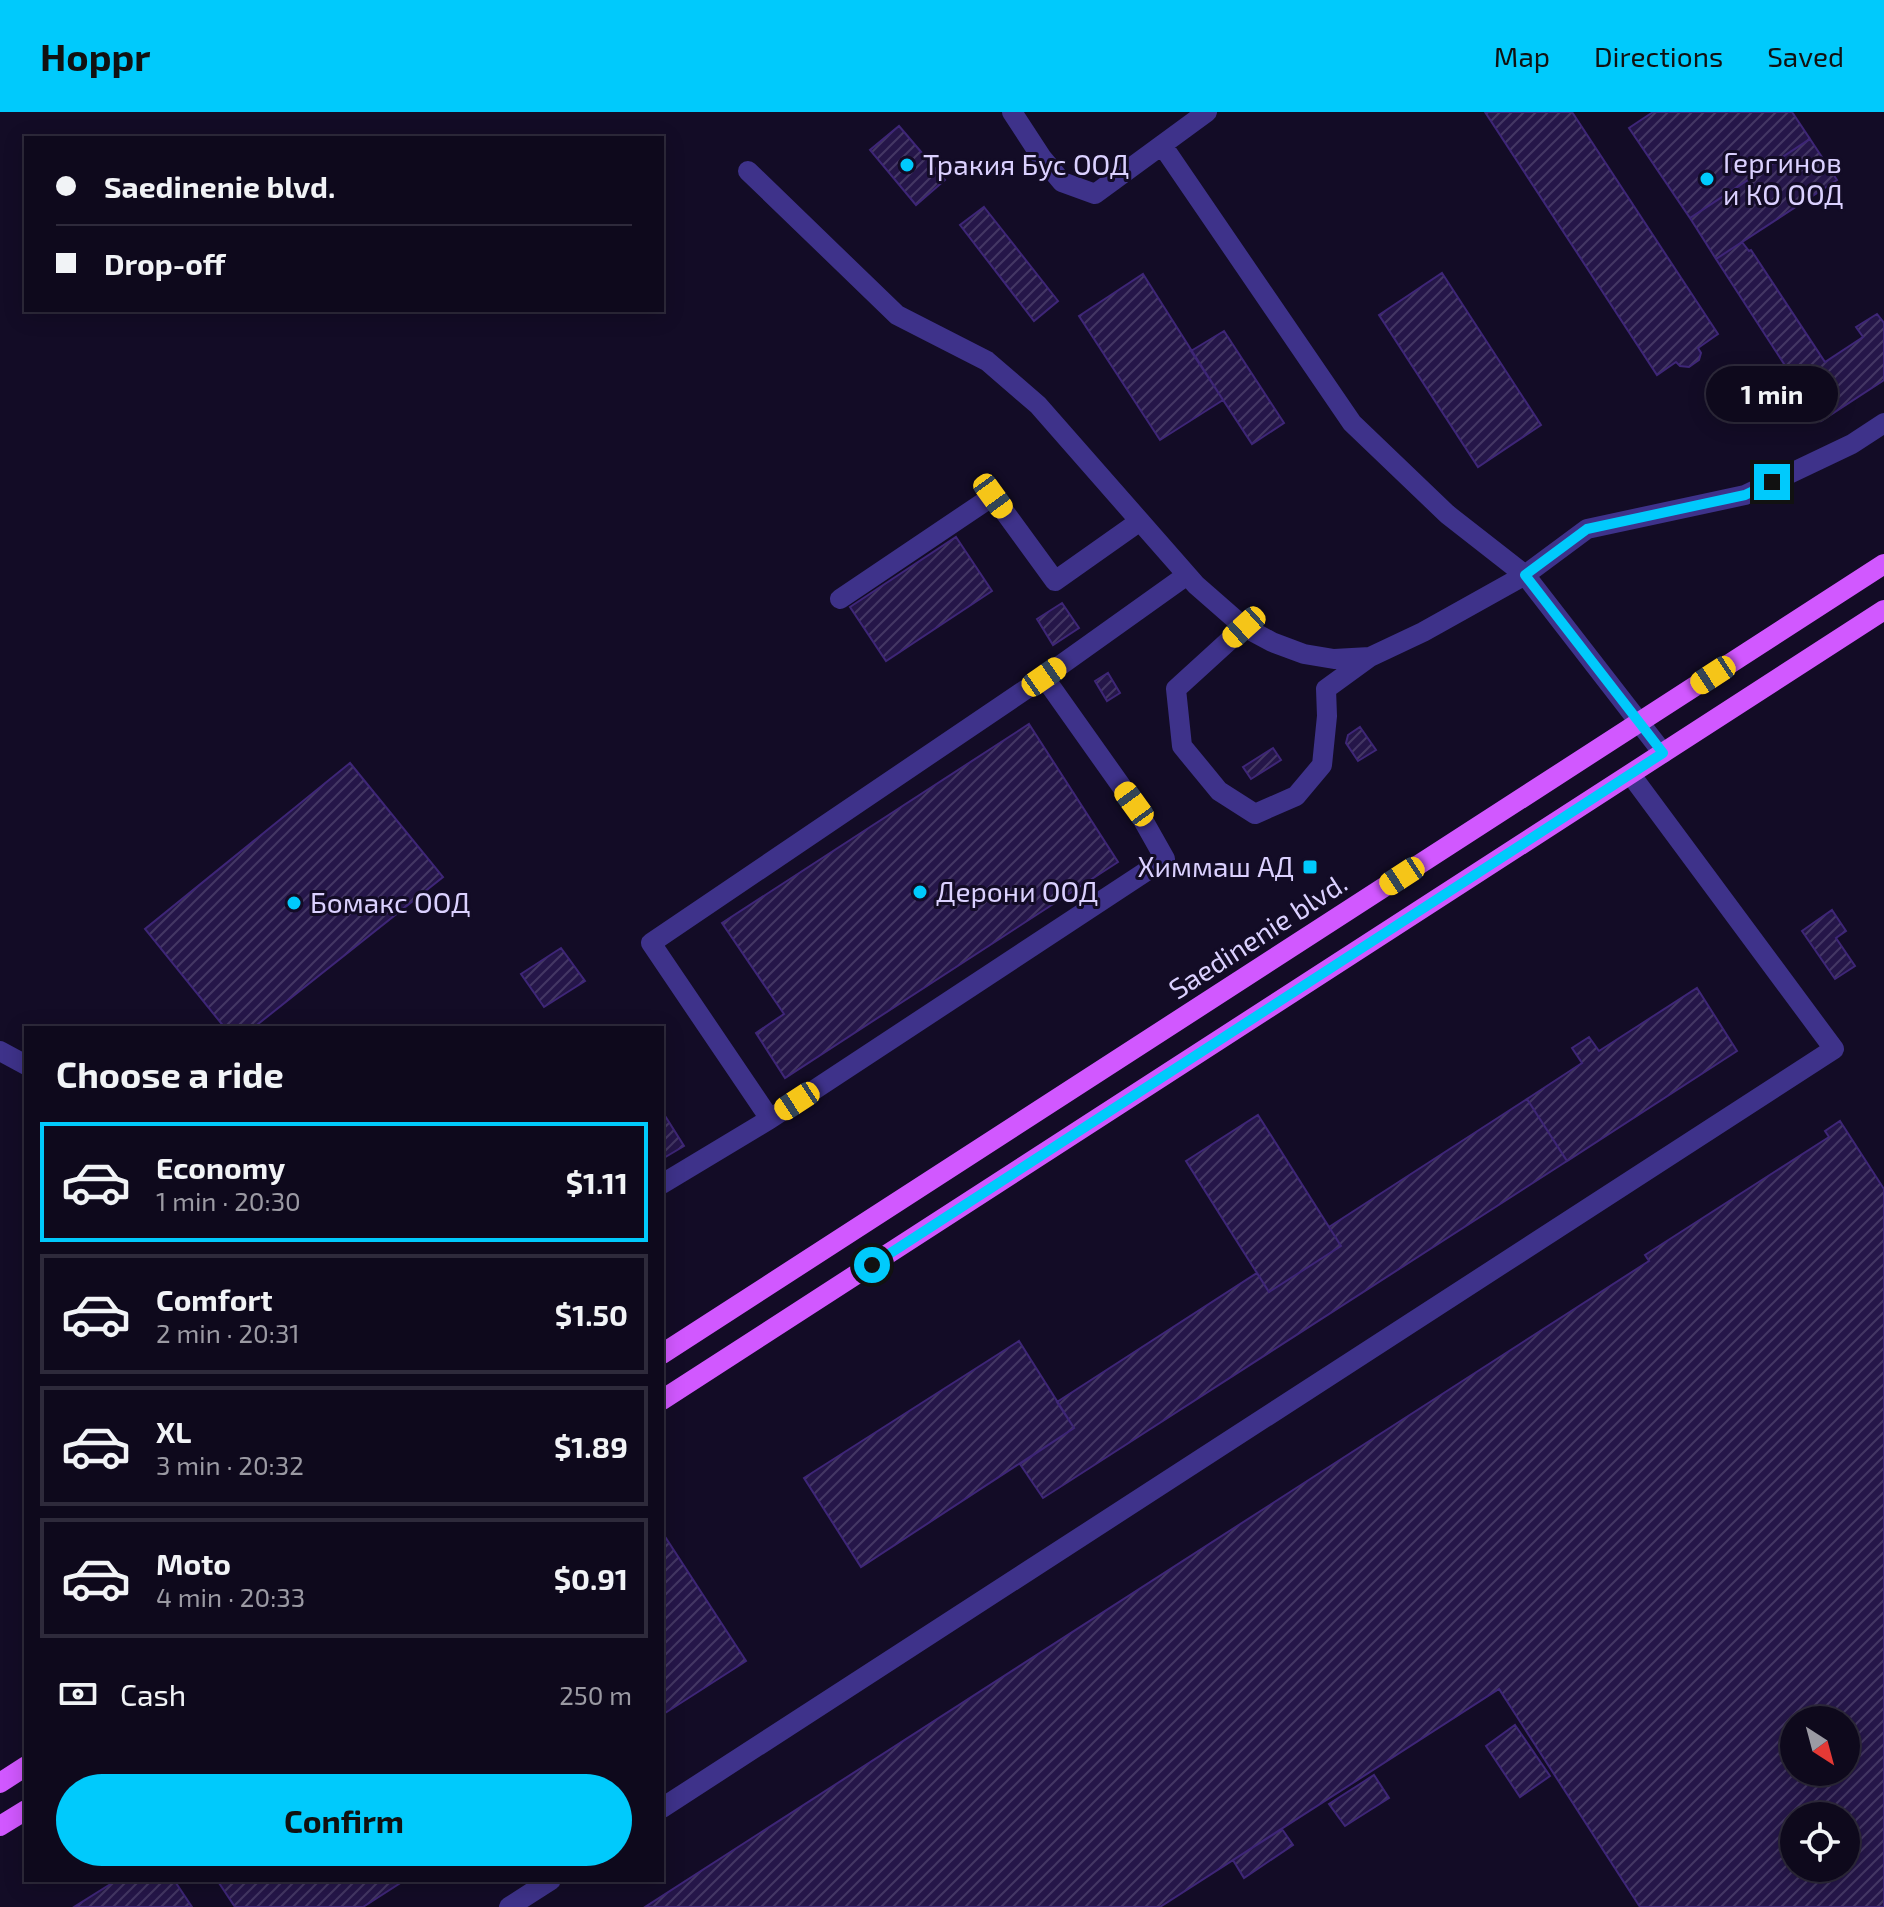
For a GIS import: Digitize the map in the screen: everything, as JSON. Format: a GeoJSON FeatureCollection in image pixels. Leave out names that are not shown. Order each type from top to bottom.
{"type":"FeatureCollection","features":[{"type":"Feature","properties":{"kind":"main road","name":"Saedinenie blvd."},"geometry":{"type":"LineString","coordinates":[[664,1353],[1884,564]]}},
{"type":"Feature","properties":{"kind":"main road"},"geometry":{"type":"LineString","coordinates":[[664,1399],[1884,610]]}},
{"type":"Feature","properties":{"kind":"main road"},"geometry":{"type":"LineString","coordinates":[[0,1783],[24,1767]]}},
{"type":"Feature","properties":{"kind":"main road"},"geometry":{"type":"LineString","coordinates":[[0,1826],[24,1811]]}},
{"type":"Feature","properties":{"kind":"lane"},"geometry":{"type":"LineString","coordinates":[[1012,112],[1062,182],[1095,194],[1207,112]]}},
{"type":"Feature","properties":{"kind":"lane"},"geometry":{"type":"LineString","coordinates":[[1162,145],[1352,423],[1447,514],[1525,575],[1663,753]]}},
{"type":"Feature","properties":{"kind":"lane"},"geometry":{"type":"LineString","coordinates":[[748,171],[897,315],[987,361],[1038,405],[1187,575],[1244,627],[1304,654],[1334,659],[1370,657]]}},
{"type":"Feature","properties":{"kind":"lane"},"geometry":{"type":"LineString","coordinates":[[1244,627],[1176,689],[1182,746],[1219,791],[1255,814],[1296,796],[1322,765],[1327,716],[1326,689],[1370,657],[1423,632],[1525,575],[1587,529],[1745,495],[1852,444],[1884,423]]}},
{"type":"Feature","properties":{"kind":"lane"},"geometry":{"type":"LineString","coordinates":[[840,599],[993,496],[1055,581],[1140,521]]}},
{"type":"Feature","properties":{"kind":"lane"},"geometry":{"type":"LineString","coordinates":[[770,1119],[651,943],[1044,677],[1187,575]]}},
{"type":"Feature","properties":{"kind":"lane"},"geometry":{"type":"LineString","coordinates":[[664,1183],[770,1119],[1165,859],[1134,804],[1044,677]]}},
{"type":"Feature","properties":{"kind":"lane"},"geometry":{"type":"LineString","coordinates":[[664,1807],[1834,1049],[1631,775]]}},
{"type":"Feature","properties":{"kind":"lane"},"geometry":{"type":"LineString","coordinates":[[0,1051],[24,1064]]}},
{"type":"Feature","properties":{"kind":"lane"},"geometry":{"type":"LineString","coordinates":[[509,1907],[548,1882]]}},
{"type":"Feature","properties":{"kind":"building"},"geometry":{"type":"Polygon","coordinates":[[[1485,112],[1572,112],[1718,334],[1698,348],[1701,353],[1699,360],[1689,367],[1676,362],[1657,375],[1485,112]]]}},
{"type":"Feature","properties":{"kind":"building","name":"Гергинов и КО ООД"},"geometry":{"type":"Polygon","coordinates":[[[1653,112],[1792,112],[1810,139],[1690,218],[1629,128],[1653,112]]]}},
{"type":"Feature","properties":{"kind":"building","name":"Тракия Бус ООД"},"geometry":{"type":"Polygon","coordinates":[[[899,126],[945,180],[916,205],[870,150],[899,126]]]}},
{"type":"Feature","properties":{"kind":"building"},"geometry":{"type":"Polygon","coordinates":[[[1810,139],[1837,180],[1716,259],[1690,218],[1810,139]]]}},
{"type":"Feature","properties":{"kind":"building","name":"Тракия Бус ООД"},"geometry":{"type":"Polygon","coordinates":[[[984,207],[1058,301],[1034,321],[960,225],[984,207]]]}},
{"type":"Feature","properties":{"kind":"building"},"geometry":{"type":"Polygon","coordinates":[[[1742,242],[1751,250],[1825,362],[1863,337],[1856,327],[1877,314],[1884,323],[1884,380],[1821,421],[1716,259],[1742,242]]]}},
{"type":"Feature","properties":{"kind":"building"},"geometry":{"type":"Polygon","coordinates":[[[1442,273],[1541,425],[1478,467],[1379,315],[1442,273]]]}},
{"type":"Feature","properties":{"kind":"building"},"geometry":{"type":"Polygon","coordinates":[[[1143,274],[1223,400],[1160,440],[1079,316],[1143,274]]]}},
{"type":"Feature","properties":{"kind":"building"},"geometry":{"type":"Polygon","coordinates":[[[1224,331],[1284,423],[1252,444],[1191,351],[1224,331]]]}},
{"type":"Feature","properties":{"kind":"building"},"geometry":{"type":"Polygon","coordinates":[[[956,537],[992,591],[886,661],[850,607],[956,537]]]}},
{"type":"Feature","properties":{"kind":"building"},"geometry":{"type":"Polygon","coordinates":[[[1062,603],[1079,628],[1053,645],[1037,619],[1062,603]]]}},
{"type":"Feature","properties":{"kind":"building"},"geometry":{"type":"Polygon","coordinates":[[[1108,673],[1120,693],[1107,701],[1095,681],[1108,673]]]}},
{"type":"Feature","properties":{"kind":"building","name":"Дерони ООД"},"geometry":{"type":"Polygon","coordinates":[[[1029,724],[1118,862],[785,1078],[756,1033],[784,1014],[722,923],[1029,724]]]}},
{"type":"Feature","properties":{"kind":"building"},"geometry":{"type":"Polygon","coordinates":[[[1360,727],[1376,750],[1358,761],[1346,743],[1348,735],[1360,727]]]}},
{"type":"Feature","properties":{"kind":"building"},"geometry":{"type":"Polygon","coordinates":[[[1273,748],[1281,760],[1251,779],[1243,767],[1273,748]]]}},
{"type":"Feature","properties":{"kind":"building","name":"Бомакс ООД"},"geometry":{"type":"Polygon","coordinates":[[[350,763],[443,877],[256,1026],[223,1026],[145,929],[350,763]]]}},
{"type":"Feature","properties":{"kind":"building"},"geometry":{"type":"Polygon","coordinates":[[[1832,910],[1846,931],[1836,938],[1855,966],[1835,979],[1802,931],[1832,910]]]}},
{"type":"Feature","properties":{"kind":"building"},"geometry":{"type":"Polygon","coordinates":[[[561,948],[585,981],[544,1007],[521,974],[561,948]]]}},
{"type":"Feature","properties":{"kind":"building"},"geometry":{"type":"Polygon","coordinates":[[[1697,988],[1737,1051],[1567,1161],[1527,1099],[1582,1063],[1572,1048],[1589,1037],[1599,1051],[1697,988]]]}},
{"type":"Feature","properties":{"kind":"building"},"geometry":{"type":"Polygon","coordinates":[[[1527,1099],[1567,1161],[1043,1498],[1020,1464],[1074,1428],[1057,1402],[1257,1273],[1269,1292],[1341,1246],[1329,1227],[1527,1099]]]}},
{"type":"Feature","properties":{"kind":"building"},"geometry":{"type":"Polygon","coordinates":[[[664,1114],[684,1146],[664,1158],[664,1114]]]}},
{"type":"Feature","properties":{"kind":"building"},"geometry":{"type":"Polygon","coordinates":[[[1258,1115],[1341,1246],[1269,1292],[1186,1161],[1258,1115]]]}},
{"type":"Feature","properties":{"kind":"building"},"geometry":{"type":"Polygon","coordinates":[[[1840,1121],[1884,1189],[1884,1907],[1640,1907],[1499,1689],[1160,1907],[645,1907],[1649,1261],[1645,1255],[1829,1137],[1825,1131],[1840,1121]]]}},
{"type":"Feature","properties":{"kind":"building"},"geometry":{"type":"Polygon","coordinates":[[[1019,1341],[1074,1428],[861,1567],[804,1478],[1019,1341]]]}},
{"type":"Feature","properties":{"kind":"building"},"geometry":{"type":"Polygon","coordinates":[[[664,1535],[746,1661],[664,1714],[664,1535]]]}},
{"type":"Feature","properties":{"kind":"building"},"geometry":{"type":"Polygon","coordinates":[[[1515,1725],[1550,1776],[1520,1797],[1486,1746],[1515,1725]]]}},
{"type":"Feature","properties":{"kind":"building"},"geometry":{"type":"Polygon","coordinates":[[[1374,1775],[1389,1798],[1345,1826],[1329,1804],[1374,1775]]]}},
{"type":"Feature","properties":{"kind":"building"},"geometry":{"type":"Polygon","coordinates":[[[1282,1829],[1293,1845],[1244,1878],[1233,1860],[1282,1829]]]}},
{"type":"Feature","properties":{"kind":"building"},"geometry":{"type":"Polygon","coordinates":[[[114,1882],[175,1882],[192,1907],[74,1907],[114,1882]]]}},
{"type":"Feature","properties":{"kind":"building"},"geometry":{"type":"Polygon","coordinates":[[[218,1882],[402,1882],[363,1907],[235,1907],[218,1882]]]}},
{"type":"Feature","properties":{"kind":"place","name":"Тракия Бус ООД"},"geometry":{"type":"Point","coordinates":[907,165]}},
{"type":"Feature","properties":{"kind":"place","name":"Гергинов и КО ООД"},"geometry":{"type":"Point","coordinates":[1707,179]}},
{"type":"Feature","properties":{"kind":"place","name":"Химмаш АД"},"geometry":{"type":"Point","coordinates":[1310,867]}},
{"type":"Feature","properties":{"kind":"place","name":"Дерони ООД"},"geometry":{"type":"Point","coordinates":[920,892]}},
{"type":"Feature","properties":{"kind":"place","name":"Бомакс ООД"},"geometry":{"type":"Point","coordinates":[294,903]}},
{"type":"Feature","properties":{"kind":"route"},"geometry":{"type":"LineString","coordinates":[[872,1265],[1663,753],[1525,575],[1587,529],[1745,495],[1772,482]]}}]}
